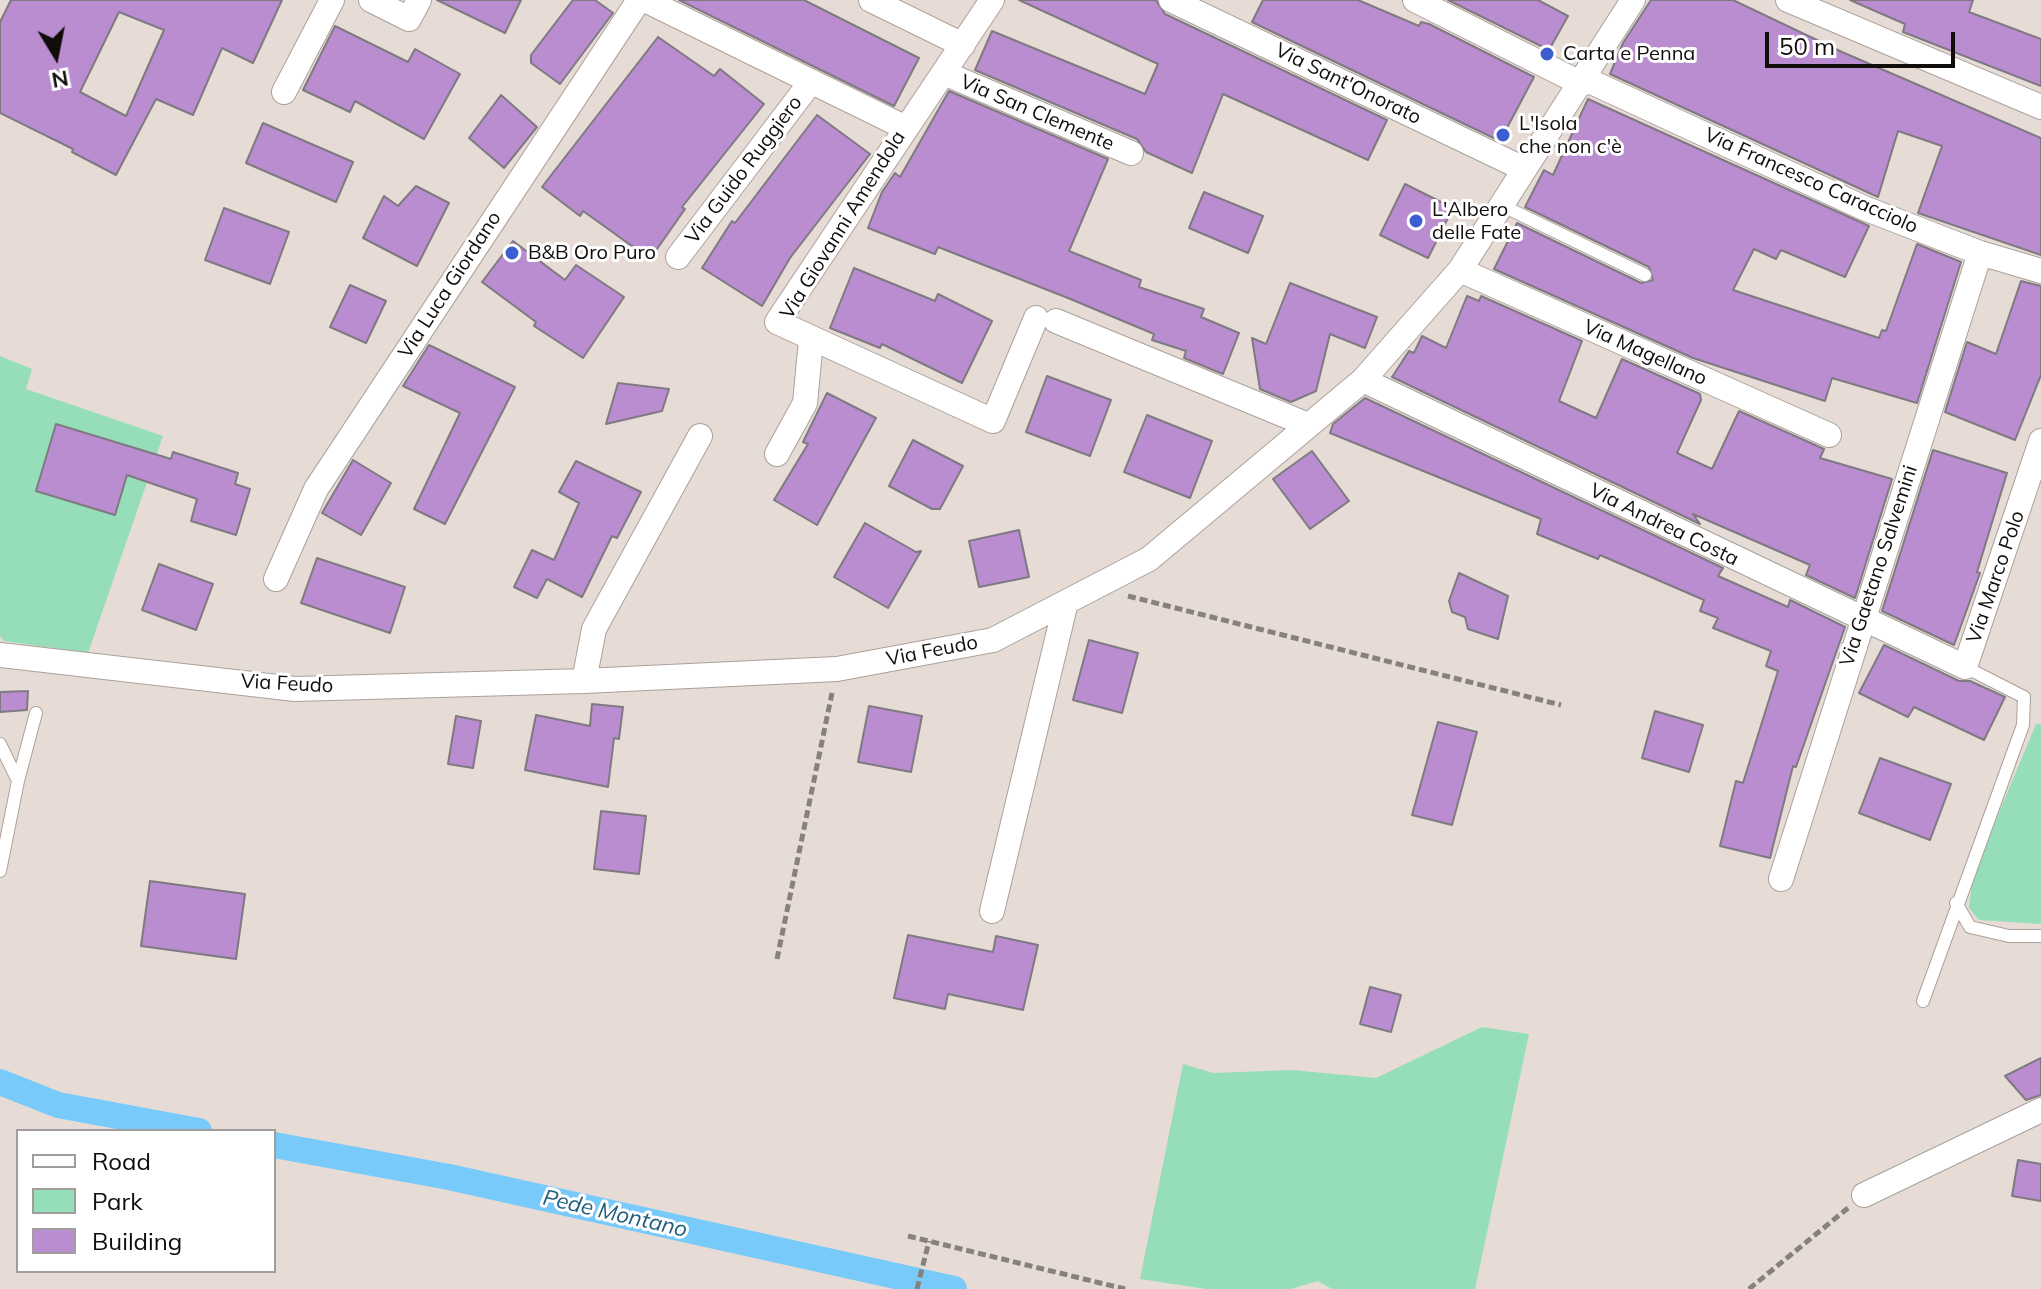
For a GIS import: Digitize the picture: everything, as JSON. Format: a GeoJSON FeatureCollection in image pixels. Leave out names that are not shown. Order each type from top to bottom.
{"type":"FeatureCollection","features":[{"type":"Feature","properties":{"kind":"street"},"geometry":{"type":"LineString","coordinates":[[284,92],[332,0]]}},
{"type":"Feature","properties":{"kind":"street"},"geometry":{"type":"LineString","coordinates":[[371,0],[409,19],[419,0]]}},
{"type":"Feature","properties":{"kind":"street","name":"Via Luca Giordano"},"geometry":{"type":"LineString","coordinates":[[276,579],[316,489],[639,0]]}},
{"type":"Feature","properties":{"kind":"street"},"geometry":{"type":"LineString","coordinates":[[645,0],[904,127]]}},
{"type":"Feature","properties":{"kind":"street"},"geometry":{"type":"LineString","coordinates":[[871,0],[963,45]]}},
{"type":"Feature","properties":{"kind":"street","name":"Via Giovanni Amendola"},"geometry":{"type":"LineString","coordinates":[[992,0],[904,127],[777,322],[993,421],[1046,319],[1308,425]]}},
{"type":"Feature","properties":{"kind":"street","name":"Via Sant'Onorato"},"geometry":{"type":"LineString","coordinates":[[1171,0],[1524,169]]}},
{"type":"Feature","properties":{"kind":"street","name":"Via Francesco Caracciolo"},"geometry":{"type":"LineString","coordinates":[[1415,0],[1583,81],[1864,208],[1980,253],[2041,271]]}},
{"type":"Feature","properties":{"kind":"street","name":"Via Feudo"},"geometry":{"type":"LineString","coordinates":[[0,655],[295,689],[584,681],[837,669],[993,640],[1149,559],[1363,380],[1460,270],[1633,0]]}},
{"type":"Feature","properties":{"kind":"street"},"geometry":{"type":"LineString","coordinates":[[1788,0],[2041,107]]}},
{"type":"Feature","properties":{"kind":"street","name":"Via San Clemente"},"geometry":{"type":"LineString","coordinates":[[944,73],[1131,153]]}},
{"type":"Feature","properties":{"kind":"street","name":"Via Guido Ruggiero"},"geometry":{"type":"LineString","coordinates":[[678,257],[810,83]]}},
{"type":"Feature","properties":{"kind":"street","name":"Via Gaetano Salvemini"},"geometry":{"type":"LineString","coordinates":[[1781,879],[1980,253]]}},
{"type":"Feature","properties":{"kind":"street","name":"Via Magellano"},"geometry":{"type":"LineString","coordinates":[[1460,270],[1829,435]]}},
{"type":"Feature","properties":{"kind":"street"},"geometry":{"type":"LineString","coordinates":[[777,454],[805,403],[811,340]]}},
{"type":"Feature","properties":{"kind":"street","name":"Via Andrea Costa"},"geometry":{"type":"LineString","coordinates":[[1363,380],[1965,667]]}},
{"type":"Feature","properties":{"kind":"street"},"geometry":{"type":"LineString","coordinates":[[584,681],[594,629],[700,436]]}},
{"type":"Feature","properties":{"kind":"street","name":"Via Marco Polo"},"geometry":{"type":"LineString","coordinates":[[1965,667],[2041,441]]}},
{"type":"Feature","properties":{"kind":"street"},"geometry":{"type":"LineString","coordinates":[[992,911],[1066,602]]}},
{"type":"Feature","properties":{"kind":"street"},"geometry":{"type":"LineString","coordinates":[[1864,1195],[2041,1110]]}},
{"type":"Feature","properties":{"kind":"lane"},"geometry":{"type":"LineString","coordinates":[[1503,206],[1645,275]]}},
{"type":"Feature","properties":{"kind":"lane"},"geometry":{"type":"LineString","coordinates":[[1923,1001],[2023,725],[2024,697],[1965,667]]}},
{"type":"Feature","properties":{"kind":"lane"},"geometry":{"type":"LineString","coordinates":[[0,871],[18,781],[36,713]]}},
{"type":"Feature","properties":{"kind":"lane"},"geometry":{"type":"LineString","coordinates":[[0,744],[18,781]]}},
{"type":"Feature","properties":{"kind":"lane"},"geometry":{"type":"LineString","coordinates":[[1956,903],[1970,927],[2009,936],[2041,936]]}},
{"type":"Feature","properties":{"kind":"path"},"geometry":{"type":"LineString","coordinates":[[1109,580],[1132,599],[1561,705]]}},
{"type":"Feature","properties":{"kind":"path"},"geometry":{"type":"LineString","coordinates":[[777,959],[837,669]]}},
{"type":"Feature","properties":{"kind":"path"},"geometry":{"type":"LineString","coordinates":[[1749,1289],[1864,1195]]}},
{"type":"Feature","properties":{"kind":"path"},"geometry":{"type":"LineString","coordinates":[[908,1236],[1125,1289]]}},
{"type":"Feature","properties":{"kind":"path"},"geometry":{"type":"LineString","coordinates":[[917,1289],[929,1241]]}},
{"type":"Feature","properties":{"kind":"green space"},"geometry":{"type":"Polygon","coordinates":[[[0,356],[32,369],[26,389],[163,436],[88,653],[4,641],[0,636],[0,356]]]}},
{"type":"Feature","properties":{"kind":"green space"},"geometry":{"type":"Polygon","coordinates":[[[2036,724],[2041,724],[2041,924],[1979,920],[1969,908],[1973,875],[2036,724]]]}},
{"type":"Feature","properties":{"kind":"green space"},"geometry":{"type":"Polygon","coordinates":[[[1482,1027],[1529,1034],[1475,1289],[1332,1289],[1318,1281],[1291,1289],[1206,1289],[1140,1279],[1183,1064],[1213,1073],[1292,1070],[1376,1078],[1482,1027]]]}},
{"type":"Feature","properties":{"kind":"building"},"geometry":{"type":"Polygon","coordinates":[[[11,0],[282,0],[253,63],[222,48],[193,115],[156,99],[116,175],[72,152],[73,149],[0,113],[0,22],[11,0]],[[119,12],[80,92],[126,116],[164,30],[119,12]]]}},
{"type":"Feature","properties":{"kind":"building"},"geometry":{"type":"Polygon","coordinates":[[[437,0],[521,0],[505,33],[437,0]]]}},
{"type":"Feature","properties":{"kind":"building"},"geometry":{"type":"Polygon","coordinates":[[[573,0],[595,0],[613,13],[560,84],[531,63],[531,55],[573,0]]]}},
{"type":"Feature","properties":{"kind":"building"},"geometry":{"type":"Polygon","coordinates":[[[679,0],[804,0],[919,58],[894,106],[679,0]]]}},
{"type":"Feature","properties":{"kind":"building"},"geometry":{"type":"Polygon","coordinates":[[[1019,0],[1156,0],[1165,14],[1387,120],[1368,160],[1223,94],[1192,173],[1146,152],[1137,139],[975,70],[992,31],[1145,94],[1158,64],[1019,0]]]}},
{"type":"Feature","properties":{"kind":"building"},"geometry":{"type":"Polygon","coordinates":[[[1263,0],[1358,0],[1419,26],[1421,22],[1429,24],[1534,77],[1500,141],[1252,22],[1263,0]]]}},
{"type":"Feature","properties":{"kind":"building"},"geometry":{"type":"Polygon","coordinates":[[[1448,0],[1538,0],[1568,16],[1549,50],[1448,0]]]}},
{"type":"Feature","properties":{"kind":"building"},"geometry":{"type":"Polygon","coordinates":[[[1651,0],[1733,0],[1842,52],[2041,138],[2041,255],[1918,213],[1942,146],[1898,131],[1878,197],[1610,74],[1623,43],[1651,0]]]}},
{"type":"Feature","properties":{"kind":"building"},"geometry":{"type":"Polygon","coordinates":[[[1850,0],[1973,0],[1969,12],[2041,39],[2041,86],[1903,32],[1905,24],[1850,0]]]}},
{"type":"Feature","properties":{"kind":"building"},"geometry":{"type":"Polygon","coordinates":[[[335,26],[408,62],[415,49],[460,74],[424,139],[355,101],[350,112],[303,90],[335,26]]]}},
{"type":"Feature","properties":{"kind":"building"},"geometry":{"type":"Polygon","coordinates":[[[658,37],[714,76],[720,69],[764,104],[682,207],[685,209],[650,259],[583,211],[580,216],[542,187],[658,37]]]}},
{"type":"Feature","properties":{"kind":"building"},"geometry":{"type":"Polygon","coordinates":[[[949,91],[1108,159],[1069,251],[1141,280],[1139,287],[1204,309],[1201,317],[1239,333],[1223,374],[1184,358],[1186,351],[1152,340],[1154,334],[1068,298],[938,247],[935,254],[868,228],[882,192],[895,173],[900,177],[949,91]]]}},
{"type":"Feature","properties":{"kind":"building"},"geometry":{"type":"Polygon","coordinates":[[[501,95],[537,127],[504,168],[469,138],[501,95]]]}},
{"type":"Feature","properties":{"kind":"building"},"geometry":{"type":"Polygon","coordinates":[[[1588,99],[1869,226],[1845,277],[1781,250],[1776,259],[1754,249],[1733,290],[1879,338],[1882,330],[1886,331],[1917,244],[1961,262],[1917,403],[1832,378],[1825,401],[1693,358],[1494,269],[1517,223],[1641,283],[1653,280],[1649,267],[1525,207],[1544,170],[1553,175],[1588,99]]]}},
{"type":"Feature","properties":{"kind":"building"},"geometry":{"type":"Polygon","coordinates":[[[817,115],[870,154],[790,258],[762,306],[702,268],[732,221],[735,223],[817,115]]]}},
{"type":"Feature","properties":{"kind":"building"},"geometry":{"type":"Polygon","coordinates":[[[263,123],[353,162],[336,202],[246,163],[263,123]]]}},
{"type":"Feature","properties":{"kind":"building","name":"L'Albero delle Fate"},"geometry":{"type":"Polygon","coordinates":[[[1405,184],[1453,208],[1428,258],[1380,235],[1405,184]]]}},
{"type":"Feature","properties":{"kind":"building"},"geometry":{"type":"Polygon","coordinates":[[[416,186],[449,203],[417,266],[363,238],[384,196],[398,206],[416,186]]]}},
{"type":"Feature","properties":{"kind":"building"},"geometry":{"type":"Polygon","coordinates":[[[1204,192],[1263,216],[1248,253],[1189,228],[1204,192]]]}},
{"type":"Feature","properties":{"kind":"building"},"geometry":{"type":"Polygon","coordinates":[[[224,208],[289,232],[270,284],[205,260],[224,208]]]}},
{"type":"Feature","properties":{"kind":"building"},"geometry":{"type":"Polygon","coordinates":[[[513,241],[565,280],[576,265],[624,297],[583,358],[534,326],[536,322],[482,282],[513,241]]]}},
{"type":"Feature","properties":{"kind":"building"},"geometry":{"type":"Polygon","coordinates":[[[854,268],[935,301],[938,294],[992,321],[962,383],[882,344],[880,348],[830,328],[854,268]]]}},
{"type":"Feature","properties":{"kind":"building"},"geometry":{"type":"Polygon","coordinates":[[[2021,281],[2041,286],[2041,375],[2015,440],[1945,412],[1967,342],[1996,354],[2021,281]]]}},
{"type":"Feature","properties":{"kind":"building"},"geometry":{"type":"Polygon","coordinates":[[[1290,283],[1377,317],[1365,348],[1330,334],[1316,391],[1291,402],[1260,389],[1252,338],[1266,344],[1290,283]]]}},
{"type":"Feature","properties":{"kind":"building"},"geometry":{"type":"Polygon","coordinates":[[[350,285],[386,301],[366,343],[330,327],[350,285]]]}},
{"type":"Feature","properties":{"kind":"building"},"geometry":{"type":"Polygon","coordinates":[[[1467,296],[1479,301],[1481,296],[1582,341],[1559,401],[1596,418],[1622,359],[1700,394],[1701,400],[1677,453],[1712,469],[1739,411],[1824,449],[1820,458],[1892,479],[1855,598],[1806,575],[1810,565],[1693,514],[1700,524],[1392,377],[1409,351],[1414,353],[1422,336],[1446,348],[1467,296]]]}},
{"type":"Feature","properties":{"kind":"building"},"geometry":{"type":"Polygon","coordinates":[[[429,345],[515,387],[445,524],[414,509],[460,413],[403,386],[429,345]]]}},
{"type":"Feature","properties":{"kind":"building"},"geometry":{"type":"Polygon","coordinates":[[[1047,376],[1111,400],[1090,456],[1026,432],[1047,376]]]}},
{"type":"Feature","properties":{"kind":"building"},"geometry":{"type":"Polygon","coordinates":[[[618,383],[669,389],[662,411],[606,424],[618,383]]]}},
{"type":"Feature","properties":{"kind":"building"},"geometry":{"type":"Polygon","coordinates":[[[827,393],[876,418],[817,525],[774,500],[808,444],[803,442],[827,393]]]}},
{"type":"Feature","properties":{"kind":"building"},"geometry":{"type":"Polygon","coordinates":[[[1365,398],[1723,568],[1718,576],[1788,607],[1790,600],[1845,627],[1796,767],[1793,766],[1770,858],[1720,846],[1736,781],[1743,783],[1778,671],[1766,666],[1771,651],[1713,628],[1718,618],[1700,611],[1704,600],[1600,555],[1598,559],[1537,534],[1541,519],[1330,433],[1333,424],[1365,398]]]}},
{"type":"Feature","properties":{"kind":"building"},"geometry":{"type":"Polygon","coordinates":[[[1147,415],[1212,441],[1190,498],[1124,472],[1147,415]]]}},
{"type":"Feature","properties":{"kind":"building"},"geometry":{"type":"Polygon","coordinates":[[[56,424],[171,459],[173,452],[238,473],[235,484],[250,489],[236,535],[191,521],[197,499],[127,475],[115,515],[36,491],[56,424]]]}},
{"type":"Feature","properties":{"kind":"building"},"geometry":{"type":"Polygon","coordinates":[[[913,440],[963,466],[940,509],[932,509],[889,486],[913,440]]]}},
{"type":"Feature","properties":{"kind":"building"},"geometry":{"type":"Polygon","coordinates":[[[1933,450],[2007,473],[1977,572],[1980,573],[1954,645],[1882,611],[1933,450]]]}},
{"type":"Feature","properties":{"kind":"building"},"geometry":{"type":"Polygon","coordinates":[[[1312,451],[1349,501],[1310,529],[1273,479],[1312,451]]]}},
{"type":"Feature","properties":{"kind":"building"},"geometry":{"type":"Polygon","coordinates":[[[353,460],[391,483],[361,535],[322,513],[353,460]]]}},
{"type":"Feature","properties":{"kind":"building"},"geometry":{"type":"Polygon","coordinates":[[[576,461],[641,492],[617,538],[612,536],[582,597],[547,579],[537,598],[514,587],[532,550],[554,560],[579,503],[559,492],[576,461]]]}},
{"type":"Feature","properties":{"kind":"building"},"geometry":{"type":"Polygon","coordinates":[[[865,523],[916,552],[921,551],[888,608],[834,577],[865,523]]]}},
{"type":"Feature","properties":{"kind":"building"},"geometry":{"type":"Polygon","coordinates":[[[1019,530],[1029,577],[979,587],[969,541],[1019,530]]]}},
{"type":"Feature","properties":{"kind":"building"},"geometry":{"type":"Polygon","coordinates":[[[317,558],[405,587],[390,633],[301,603],[317,558]]]}},
{"type":"Feature","properties":{"kind":"building"},"geometry":{"type":"Polygon","coordinates":[[[159,564],[213,584],[196,630],[142,610],[159,564]]]}},
{"type":"Feature","properties":{"kind":"building"},"geometry":{"type":"Polygon","coordinates":[[[1459,573],[1508,596],[1498,639],[1468,629],[1465,617],[1452,612],[1449,601],[1459,573]]]}},
{"type":"Feature","properties":{"kind":"building"},"geometry":{"type":"Polygon","coordinates":[[[1089,640],[1138,653],[1122,713],[1073,700],[1089,640]]]}},
{"type":"Feature","properties":{"kind":"building"},"geometry":{"type":"Polygon","coordinates":[[[1884,645],[1959,681],[1970,681],[2005,697],[1984,740],[1914,707],[1908,717],[1859,693],[1884,645]]]}},
{"type":"Feature","properties":{"kind":"building"},"geometry":{"type":"Polygon","coordinates":[[[28,691],[27,710],[0,712],[0,692],[28,691]]]}},
{"type":"Feature","properties":{"kind":"building"},"geometry":{"type":"Polygon","coordinates":[[[592,704],[623,707],[619,739],[614,738],[608,787],[525,770],[536,715],[590,726],[592,704]]]}},
{"type":"Feature","properties":{"kind":"building"},"geometry":{"type":"Polygon","coordinates":[[[869,706],[922,716],[911,772],[858,762],[869,706]]]}},
{"type":"Feature","properties":{"kind":"building"},"geometry":{"type":"Polygon","coordinates":[[[1655,711],[1703,725],[1689,772],[1642,758],[1655,711]]]}},
{"type":"Feature","properties":{"kind":"building"},"geometry":{"type":"Polygon","coordinates":[[[456,716],[481,721],[473,768],[448,764],[456,716]]]}},
{"type":"Feature","properties":{"kind":"building"},"geometry":{"type":"Polygon","coordinates":[[[1438,722],[1477,732],[1452,825],[1412,815],[1438,722]]]}},
{"type":"Feature","properties":{"kind":"building"},"geometry":{"type":"Polygon","coordinates":[[[1880,758],[1951,784],[1930,840],[1859,813],[1880,758]]]}},
{"type":"Feature","properties":{"kind":"building"},"geometry":{"type":"Polygon","coordinates":[[[601,811],[646,816],[639,874],[594,869],[601,811]]]}},
{"type":"Feature","properties":{"kind":"building"},"geometry":{"type":"Polygon","coordinates":[[[150,881],[245,894],[236,959],[141,946],[150,881]]]}},
{"type":"Feature","properties":{"kind":"building"},"geometry":{"type":"Polygon","coordinates":[[[908,935],[993,952],[996,936],[1038,945],[1023,1010],[948,994],[945,1009],[894,998],[908,935]]]}},
{"type":"Feature","properties":{"kind":"building"},"geometry":{"type":"Polygon","coordinates":[[[1370,987],[1401,995],[1391,1032],[1360,1024],[1370,987]]]}},
{"type":"Feature","properties":{"kind":"building"},"geometry":{"type":"Polygon","coordinates":[[[2041,1058],[2041,1095],[2026,1100],[2005,1076],[2041,1058]]]}},
{"type":"Feature","properties":{"kind":"building"},"geometry":{"type":"Polygon","coordinates":[[[2018,1160],[2041,1164],[2041,1201],[2012,1196],[2018,1160]]]}},
{"type":"Feature","properties":{"kind":"waterway","name":"Pede Montano"},"geometry":{"type":"LineString","coordinates":[[0,1082],[58,1105],[188,1129]]}},
{"type":"Feature","properties":{"kind":"waterway","name":"Pede Montano"},"geometry":{"type":"LineString","coordinates":[[276,1145],[449,1177],[954,1289]]}},
{"type":"Feature","properties":{"kind":"place","name":"Carta e Penna"},"geometry":{"type":"Point","coordinates":[1547,54]}},
{"type":"Feature","properties":{"kind":"place","name":"L'Isola che non c'è"},"geometry":{"type":"Point","coordinates":[1503,135]}},
{"type":"Feature","properties":{"kind":"place","name":"L'Albero delle Fate"},"geometry":{"type":"Point","coordinates":[1416,221]}},
{"type":"Feature","properties":{"kind":"place","name":"B&B Oro Puro"},"geometry":{"type":"Point","coordinates":[512,253]}}]}
